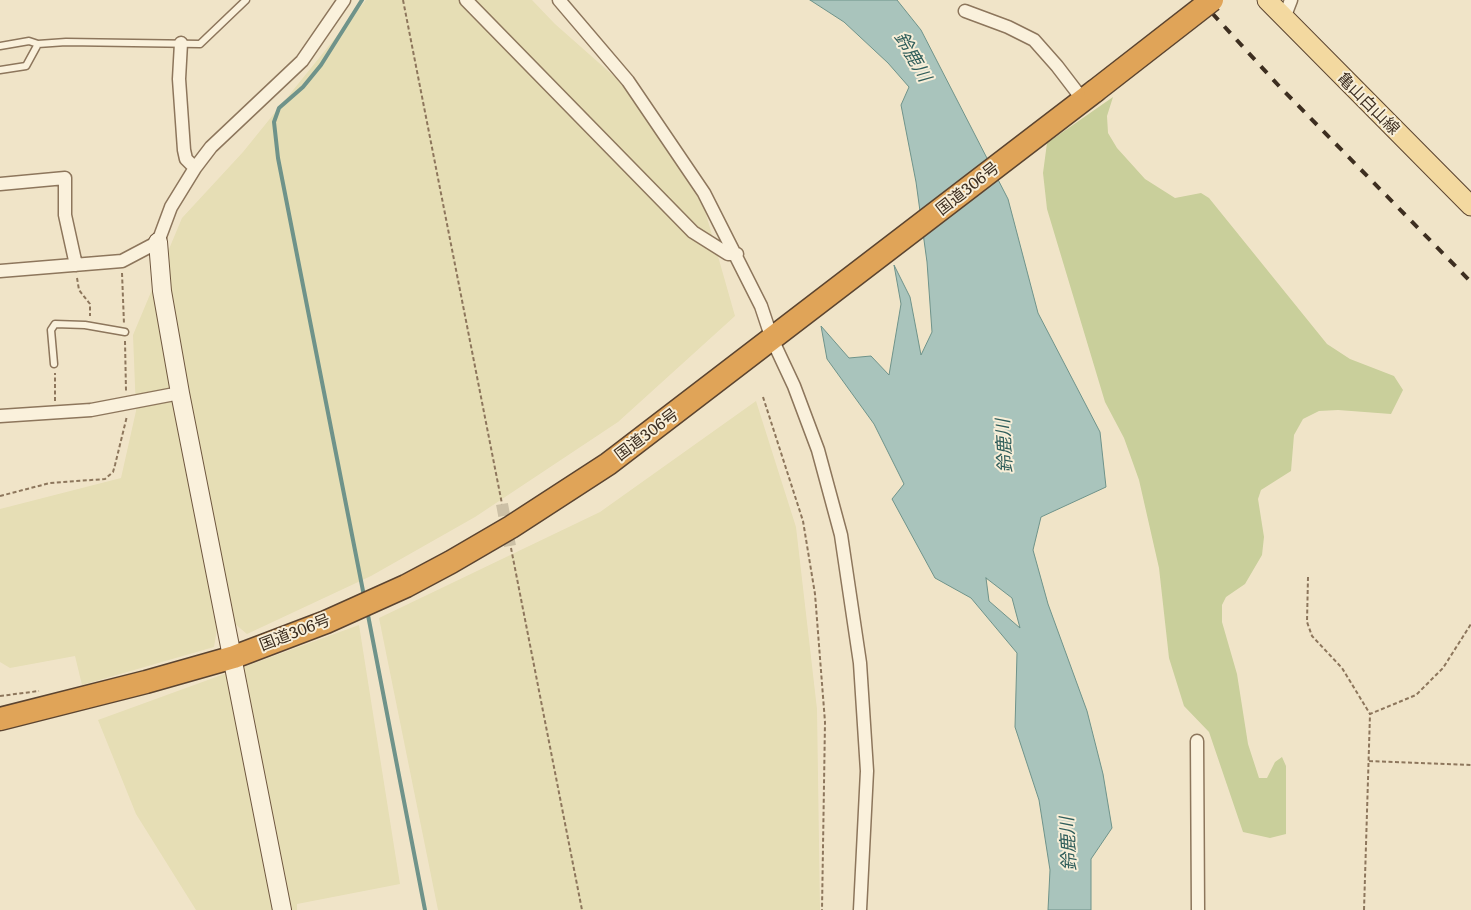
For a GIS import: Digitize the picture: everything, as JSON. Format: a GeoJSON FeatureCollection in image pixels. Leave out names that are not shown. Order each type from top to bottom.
{"type":"FeatureCollection","features":[{"type":"Feature","properties":{"kind":"highway","name":"国道306号"},"geometry":{"type":"LineString","coordinates":[[0,719],[146,682],[234,657],[326,622],[406,586],[511,527],[608,464],[1212,0]]}},
{"type":"Feature","properties":{"kind":"main road","name":"亀山白山線"},"geometry":{"type":"LineString","coordinates":[[1266,0],[1471,206]]}},
{"type":"Feature","properties":{"kind":"street"},"geometry":{"type":"LineString","coordinates":[[282,910],[234,657],[180,393],[162,291],[158,242],[171,207],[195,168],[211,147],[302,61],[344,0]]}},
{"type":"Feature","properties":{"kind":"street"},"geometry":{"type":"LineString","coordinates":[[466,0],[693,232],[728,254],[737,254]]}},
{"type":"Feature","properties":{"kind":"street"},"geometry":{"type":"LineString","coordinates":[[559,0],[628,80],[679,153],[704,193],[737,254],[777,336],[818,450],[841,535],[854,612],[865,714],[867,771],[860,910]]}},
{"type":"Feature","properties":{"kind":"street"},"geometry":{"type":"LineString","coordinates":[[1284,18],[1292,3],[1291,0]]}},
{"type":"Feature","properties":{"kind":"street"},"geometry":{"type":"LineString","coordinates":[[965,11],[1008,27],[1034,40],[1084,100]]}},
{"type":"Feature","properties":{"kind":"street"},"geometry":{"type":"LineString","coordinates":[[182,44],[179,79],[184,150],[186,159],[195,168]]}},
{"type":"Feature","properties":{"kind":"street"},"geometry":{"type":"LineString","coordinates":[[0,184],[65,178],[65,215],[76,265]]}},
{"type":"Feature","properties":{"kind":"street"},"geometry":{"type":"LineString","coordinates":[[0,271],[122,261],[158,242]]}},
{"type":"Feature","properties":{"kind":"street"},"geometry":{"type":"LineString","coordinates":[[0,416],[91,410],[180,393]]}},
{"type":"Feature","properties":{"kind":"street"},"geometry":{"type":"LineString","coordinates":[[1197,741],[1198,910]]}},
{"type":"Feature","properties":{"kind":"lane"},"geometry":{"type":"LineString","coordinates":[[0,46],[29,41],[38,44],[66,42],[200,44],[246,0]]}},
{"type":"Feature","properties":{"kind":"lane"},"geometry":{"type":"LineString","coordinates":[[0,70],[26,66],[38,44]]}},
{"type":"Feature","properties":{"kind":"lane"},"geometry":{"type":"LineString","coordinates":[[54,364],[52,330],[55,324],[59,322],[125,332]]}},
{"type":"Feature","properties":{"kind":"path"},"geometry":{"type":"LineString","coordinates":[[402,0],[502,504]]}},
{"type":"Feature","properties":{"kind":"path"},"geometry":{"type":"LineString","coordinates":[[76,265],[79,290],[90,304],[90,326]]}},
{"type":"Feature","properties":{"kind":"path"},"geometry":{"type":"LineString","coordinates":[[54,364],[55,412]]}},
{"type":"Feature","properties":{"kind":"path"},"geometry":{"type":"LineString","coordinates":[[763,397],[804,521],[815,594],[825,722],[822,910]]}},
{"type":"Feature","properties":{"kind":"path"},"geometry":{"type":"LineString","coordinates":[[510,546],[582,910]]}},
{"type":"Feature","properties":{"kind":"path"},"geometry":{"type":"LineString","coordinates":[[1308,577],[1307,622],[1312,636],[1342,668],[1370,714],[1364,910]]}},
{"type":"Feature","properties":{"kind":"path"},"geometry":{"type":"LineString","coordinates":[[1370,714],[1416,695],[1443,668],[1471,624]]}},
{"type":"Feature","properties":{"kind":"path"},"geometry":{"type":"LineString","coordinates":[[0,696],[33,690],[45,695]]}},
{"type":"Feature","properties":{"kind":"path"},"geometry":{"type":"LineString","coordinates":[[1369,761],[1471,765]]}},
{"type":"Feature","properties":{"kind":"shaded area"},"geometry":{"type":"Polygon","coordinates":[[[366,0],[532,0],[555,24],[624,85],[704,207],[735,316],[618,422],[475,517],[371,576],[247,634],[235,624],[217,629],[214,647],[82,685],[75,656],[10,668],[0,662],[0,509],[121,478],[136,411],[133,335],[182,218],[243,152],[366,0]]]}},
{"type":"Feature","properties":{"kind":"shaded area"},"geometry":{"type":"Polygon","coordinates":[[[756,401],[796,527],[817,709],[820,910],[438,910],[379,618],[600,512],[756,401]]]}},
{"type":"Feature","properties":{"kind":"shaded area"},"geometry":{"type":"Polygon","coordinates":[[[359,625],[400,884],[297,904],[297,910],[196,910],[136,814],[98,720],[359,625]]]}},
{"type":"Feature","properties":{"kind":"green space"},"geometry":{"type":"Polygon","coordinates":[[[1113,97],[1107,116],[1108,133],[1117,148],[1145,179],[1175,198],[1201,193],[1209,198],[1327,344],[1350,359],[1394,376],[1403,390],[1391,414],[1338,410],[1319,411],[1303,419],[1294,435],[1291,471],[1261,490],[1258,499],[1264,537],[1262,555],[1245,584],[1226,597],[1222,605],[1222,622],[1237,674],[1248,744],[1259,778],[1267,778],[1275,762],[1282,757],[1286,766],[1286,834],[1270,838],[1243,832],[1209,732],[1184,706],[1169,658],[1159,568],[1139,480],[1124,438],[1105,402],[1047,209],[1043,173],[1047,143],[1113,97]]]}},
{"type":"Feature","properties":{"kind":"water","name":"鈴鹿川"},"geometry":{"type":"Polygon","coordinates":[[[810,0],[897,0],[921,30],[1008,199],[1038,313],[1100,432],[1106,487],[1041,517],[1033,550],[1048,604],[1087,711],[1103,774],[1112,828],[1091,859],[1091,910],[1048,910],[1050,870],[1039,800],[1015,727],[1017,653],[971,598],[935,578],[892,499],[904,484],[874,424],[827,359],[821,326],[849,358],[871,356],[889,375],[901,304],[894,265],[910,297],[921,355],[932,332],[927,262],[916,182],[901,105],[909,87],[888,63],[844,22],[810,0]],[[986,578],[989,601],[1020,628],[1012,598],[986,578]]]}},
{"type":"Feature","properties":{"kind":"waterway"},"geometry":{"type":"LineString","coordinates":[[362,0],[321,65],[303,87],[279,108],[274,122],[278,158],[364,596]]}},
{"type":"Feature","properties":{"kind":"waterway"},"geometry":{"type":"LineString","coordinates":[[367,610],[425,910]]}},
{"type":"Feature","properties":{"kind":"tunnel"},"geometry":{"type":"LineString","coordinates":[[502,504],[510,546]]}},
{"type":"Feature","properties":{"kind":"railway"},"geometry":{"type":"LineString","coordinates":[[1200,0],[1279,86],[1471,282]]}}]}
